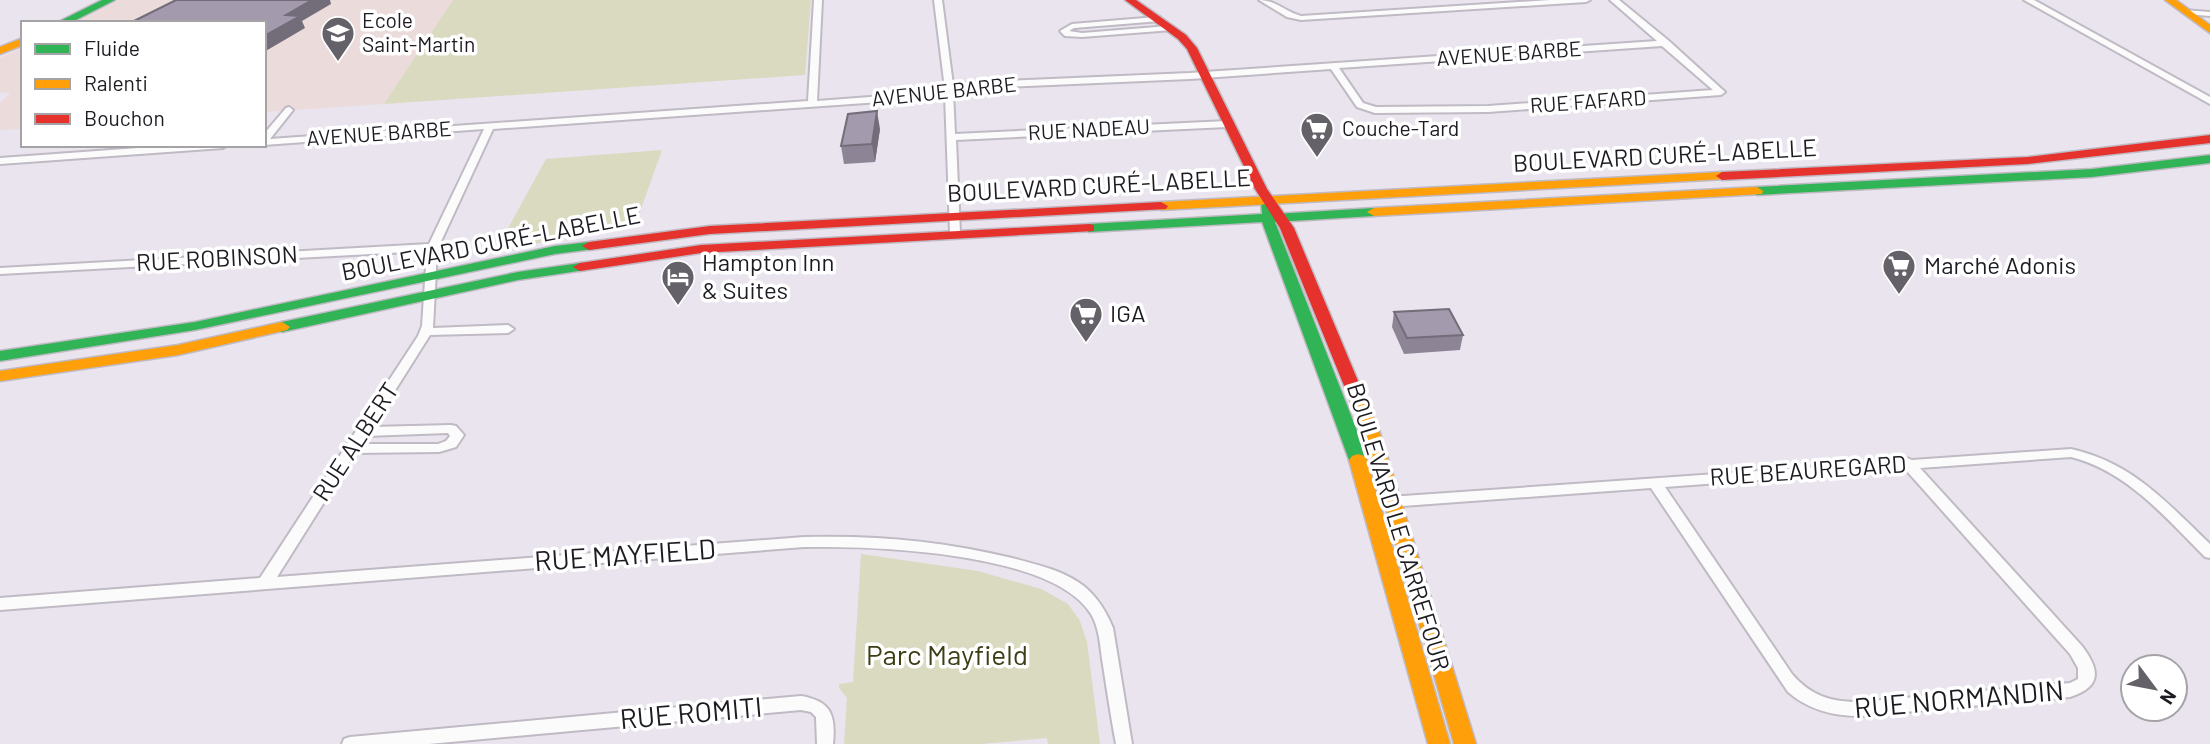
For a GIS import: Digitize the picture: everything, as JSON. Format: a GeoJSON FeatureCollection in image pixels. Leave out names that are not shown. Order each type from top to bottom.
{"type":"FeatureCollection","features":[{"type":"Feature","properties":{"kind":"main road"},"geometry":{"type":"LineString","coordinates":[[65,21],[110,0]]}},
{"type":"Feature","properties":{"kind":"main road"},"geometry":{"type":"LineString","coordinates":[[1130,0],[1190,45],[1267,200]]}},
{"type":"Feature","properties":{"kind":"main road"},"geometry":{"type":"LineString","coordinates":[[2170,0],[2210,30]]}},
{"type":"Feature","properties":{"kind":"main road"},"geometry":{"type":"LineString","coordinates":[[0,51],[21,42]]}},
{"type":"Feature","properties":{"kind":"main road","name":"BOULEVARD CURÉ-LABELLE"},"geometry":{"type":"LineString","coordinates":[[0,356],[195,326],[555,250],[660,235],[743,227],[2082,156],[2159,149],[2210,139]]}},
{"type":"Feature","properties":{"kind":"main road","name":"BOULEVARD CURÉ-LABELLE"},"geometry":{"type":"LineString","coordinates":[[0,376],[178,350],[543,271],[660,253],[755,244],[2092,173],[2210,159]]}},
{"type":"Feature","properties":{"kind":"main road"},"geometry":{"type":"LineString","coordinates":[[1694,194],[1702,177]]}},
{"type":"Feature","properties":{"kind":"main road","name":"BOULEVARD LE CARREFOUR"},"geometry":{"type":"LineString","coordinates":[[1267,200],[1274,216],[1287,228],[1364,414],[1394,502],[1465,744]]}},
{"type":"Feature","properties":{"kind":"main road","name":"BOULEVARD LE CARREFOUR"},"geometry":{"type":"LineString","coordinates":[[1274,216],[1269,226],[1351,436],[1438,744]]}},
{"type":"Feature","properties":{"kind":"street"},"geometry":{"type":"LineString","coordinates":[[812,103],[818,0]]}},
{"type":"Feature","properties":{"kind":"street"},"geometry":{"type":"LineString","coordinates":[[938,0],[949,90],[955,233]]}},
{"type":"Feature","properties":{"kind":"street"},"geometry":{"type":"LineString","coordinates":[[1264,0],[1290,15],[1301,18],[1499,3],[1586,0]]}},
{"type":"Feature","properties":{"kind":"street","name":"RUE FAFARD"},"geometry":{"type":"LineString","coordinates":[[1333,66],[1360,105],[1375,110],[1488,109],[1721,92],[1614,0]]}},
{"type":"Feature","properties":{"kind":"street"},"geometry":{"type":"LineString","coordinates":[[2028,0],[2210,101]]}},
{"type":"Feature","properties":{"kind":"street"},"geometry":{"type":"LineString","coordinates":[[2186,12],[2210,14]]}},
{"type":"Feature","properties":{"kind":"street"},"geometry":{"type":"LineString","coordinates":[[1163,24],[1077,35],[1064,31],[1072,26],[1163,24]]}},
{"type":"Feature","properties":{"kind":"street","name":"AVENUE BARBE"},"geometry":{"type":"LineString","coordinates":[[266,141],[937,95],[968,86],[1206,74],[1666,43]]}},
{"type":"Feature","properties":{"kind":"street"},"geometry":{"type":"LineString","coordinates":[[266,139],[289,110]]}},
{"type":"Feature","properties":{"kind":"street","name":"RUE NADEAU"},"geometry":{"type":"LineString","coordinates":[[951,137],[1227,124]]}},
{"type":"Feature","properties":{"kind":"street"},"geometry":{"type":"LineString","coordinates":[[430,275],[433,247],[490,126]]}},
{"type":"Feature","properties":{"kind":"street"},"geometry":{"type":"LineString","coordinates":[[0,161],[195,147]]}},
{"type":"Feature","properties":{"kind":"street","name":"RUE ROBINSON"},"geometry":{"type":"LineString","coordinates":[[0,271],[433,247]]}},
{"type":"Feature","properties":{"kind":"street","name":"RUE ALBERT"},"geometry":{"type":"LineString","coordinates":[[265,583],[426,332],[430,275]]}},
{"type":"Feature","properties":{"kind":"street"},"geometry":{"type":"LineString","coordinates":[[426,332],[508,329]]}},
{"type":"Feature","properties":{"kind":"street"},"geometry":{"type":"LineString","coordinates":[[351,449],[439,448],[451,444],[457,435],[452,429],[362,432]]}},
{"type":"Feature","properties":{"kind":"street","name":"RUE BEAUREGARD"},"geometry":{"type":"LineString","coordinates":[[1371,503],[2063,452],[2090,456],[2127,476],[2210,553]]}},
{"type":"Feature","properties":{"kind":"street","name":"RUE NORMANDIN"},"geometry":{"type":"LineString","coordinates":[[1655,483],[1786,679],[1808,700],[1837,709],[1860,709],[2058,691],[2083,686],[2088,679],[2088,669],[2077,650],[1907,463]]}},
{"type":"Feature","properties":{"kind":"street","name":"RUE MAYFIELD"},"geometry":{"type":"LineString","coordinates":[[0,604],[804,541],[878,543],[968,553],[1062,580],[1082,593],[1096,609],[1108,640],[1124,744]]}},
{"type":"Feature","properties":{"kind":"street","name":"RUE ROMITI"},"geometry":{"type":"LineString","coordinates":[[350,744],[801,704],[814,705],[822,710],[826,720],[825,744]]}},
{"type":"Feature","properties":{"kind":"shaded area","name":"Ecole Saint-Martin"},"geometry":{"type":"Polygon","coordinates":[[[119,0],[453,0],[384,104],[266,112],[266,21],[76,21],[119,0]]]}},
{"type":"Feature","properties":{"kind":"shaded area"},"geometry":{"type":"Polygon","coordinates":[[[21,48],[21,129],[0,130],[0,103],[11,93],[0,92],[0,58],[21,48]]]}},
{"type":"Feature","properties":{"kind":"green space"},"geometry":{"type":"Polygon","coordinates":[[[453,0],[811,0],[805,75],[384,104],[453,0]]]}},
{"type":"Feature","properties":{"kind":"green space"},"geometry":{"type":"Polygon","coordinates":[[[662,150],[636,223],[495,252],[546,159],[662,150]]]}},
{"type":"Feature","properties":{"kind":"green space","name":"Parc Mayfield"},"geometry":{"type":"Polygon","coordinates":[[[861,554],[978,571],[1041,589],[1068,604],[1080,621],[1087,642],[1100,744],[1048,744],[1047,738],[981,744],[844,744],[847,698],[839,684],[853,682],[861,554]]]}},
{"type":"Feature","properties":{"kind":"building"},"geometry":{"type":"Polygon","coordinates":[[[176,0],[312,0],[286,15],[300,16],[266,35],[266,21],[134,21],[176,0]]]}},
{"type":"Feature","properties":{"kind":"building"},"geometry":{"type":"Polygon","coordinates":[[[877,111],[872,144],[841,146],[848,114],[877,111]]]}},
{"type":"Feature","properties":{"kind":"building"},"geometry":{"type":"Polygon","coordinates":[[[1449,309],[1463,335],[1407,338],[1394,312],[1449,309]]]}},
{"type":"Feature","properties":{"kind":"traffic: fast"},"geometry":{"type":"LineString","coordinates":[[65,21],[110,0]]}},
{"type":"Feature","properties":{"kind":"traffic: fast"},"geometry":{"type":"LineString","coordinates":[[1757,191],[2092,173],[2210,159]]}},
{"type":"Feature","properties":{"kind":"traffic: fast"},"geometry":{"type":"LineString","coordinates":[[1267,200],[1269,226],[1358,460]]}},
{"type":"Feature","properties":{"kind":"traffic: fast"},"geometry":{"type":"LineString","coordinates":[[1089,228],[1374,212]]}},
{"type":"Feature","properties":{"kind":"traffic: fast"},"geometry":{"type":"LineString","coordinates":[[0,356],[195,326],[555,250],[589,246]]}},
{"type":"Feature","properties":{"kind":"traffic: fast"},"geometry":{"type":"LineString","coordinates":[[282,327],[518,276],[580,267]]}},
{"type":"Feature","properties":{"kind":"traffic: slow"},"geometry":{"type":"LineString","coordinates":[[2170,0],[2210,30]]}},
{"type":"Feature","properties":{"kind":"traffic: slow"},"geometry":{"type":"LineString","coordinates":[[0,51],[21,42]]}},
{"type":"Feature","properties":{"kind":"traffic: slow"},"geometry":{"type":"LineString","coordinates":[[1161,206],[1722,176]]}},
{"type":"Feature","properties":{"kind":"traffic: slow"},"geometry":{"type":"LineString","coordinates":[[1374,212],[1757,191]]}},
{"type":"Feature","properties":{"kind":"traffic: slow"},"geometry":{"type":"LineString","coordinates":[[0,376],[178,350],[282,327]]}},
{"type":"Feature","properties":{"kind":"traffic: slow"},"geometry":{"type":"LineString","coordinates":[[1355,393],[1371,430],[1465,744]]}},
{"type":"Feature","properties":{"kind":"traffic: slow"},"geometry":{"type":"LineString","coordinates":[[1358,460],[1439,744]]}},
{"type":"Feature","properties":{"kind":"traffic: jam"},"geometry":{"type":"LineString","coordinates":[[1130,0],[1182,37],[1192,48],[1261,189],[1287,228],[1355,393]]}},
{"type":"Feature","properties":{"kind":"traffic: jam"},"geometry":{"type":"LineString","coordinates":[[1722,176],[2028,160],[2210,139]]}},
{"type":"Feature","properties":{"kind":"traffic: jam"},"geometry":{"type":"LineString","coordinates":[[589,246],[710,230],[1161,206]]}},
{"type":"Feature","properties":{"kind":"traffic: jam"},"geometry":{"type":"LineString","coordinates":[[580,267],[701,249],[1089,228]]}},
{"type":"Feature","properties":{"kind":"place","name":"Ecole Saint-Martin"},"geometry":{"type":"Point","coordinates":[338,63]}},
{"type":"Feature","properties":{"kind":"place","name":"Couche-Tard"},"geometry":{"type":"Point","coordinates":[1317,159]}},
{"type":"Feature","properties":{"kind":"place","name":"Marché Adonis"},"geometry":{"type":"Point","coordinates":[1899,296]}},
{"type":"Feature","properties":{"kind":"place","name":"Hampton Inn & Suites"},"geometry":{"type":"Point","coordinates":[678,307]}},
{"type":"Feature","properties":{"kind":"place","name":"IGA"},"geometry":{"type":"Point","coordinates":[1086,344]}}]}
